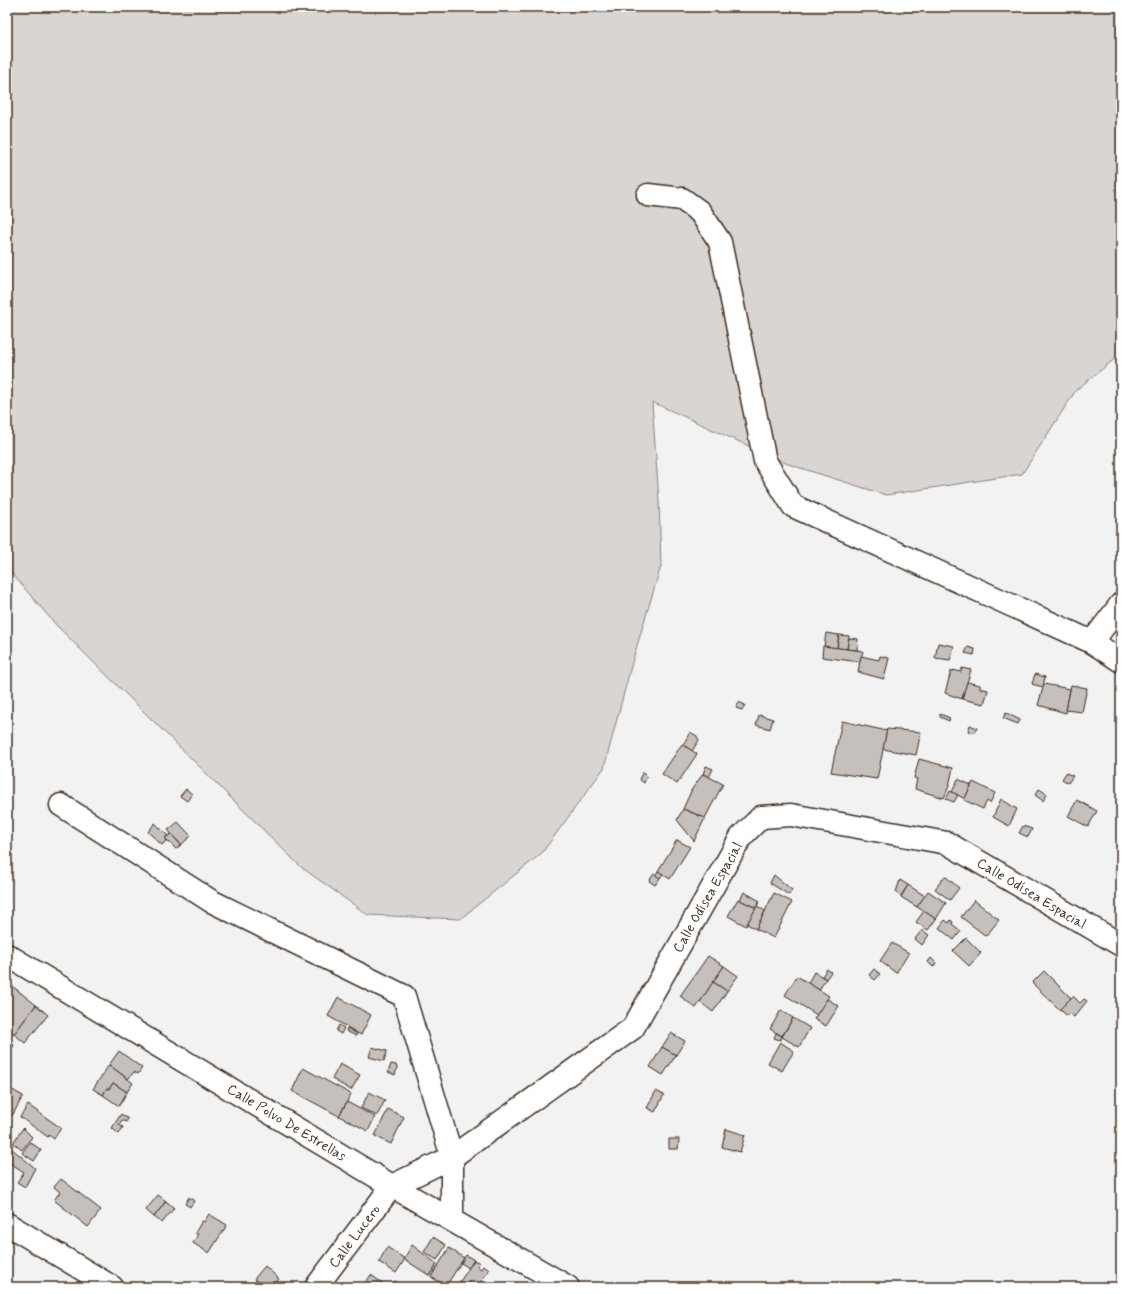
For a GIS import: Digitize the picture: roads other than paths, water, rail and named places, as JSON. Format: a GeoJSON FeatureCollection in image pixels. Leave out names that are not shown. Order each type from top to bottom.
{"type":"FeatureCollection","features":[{"type":"Feature","properties":{"kind":"street"},"geometry":{"type":"LineString","coordinates":[[648,195],[682,199],[700,212],[720,242],[765,461],[793,506],[1092,642],[1121,661]]}},
{"type":"Feature","properties":{"kind":"street"},"geometry":{"type":"LineString","coordinates":[[1092,642],[1121,604]]}},
{"type":"Feature","properties":{"kind":"street"},"geometry":{"type":"LineString","coordinates":[[61,805],[211,900],[404,996],[452,1157],[452,1220]]}},
{"type":"Feature","properties":{"kind":"street","name":"Calle Odísea Espacial"},"geometry":{"type":"LineString","coordinates":[[392,1186],[452,1157],[633,1028],[741,837],[761,816],[791,815],[947,843],[1121,945]]}},
{"type":"Feature","properties":{"kind":"street","name":"Calle Polvo De Estrellas"},"geometry":{"type":"LineString","coordinates":[[7,955],[392,1186],[568,1287]]}},
{"type":"Feature","properties":{"kind":"street","name":"Calle Lucero"},"geometry":{"type":"LineString","coordinates":[[316,1287],[392,1186]]}},
{"type":"Feature","properties":{"kind":"street"},"geometry":{"type":"LineString","coordinates":[[7,1224],[112,1287]]}}]}
